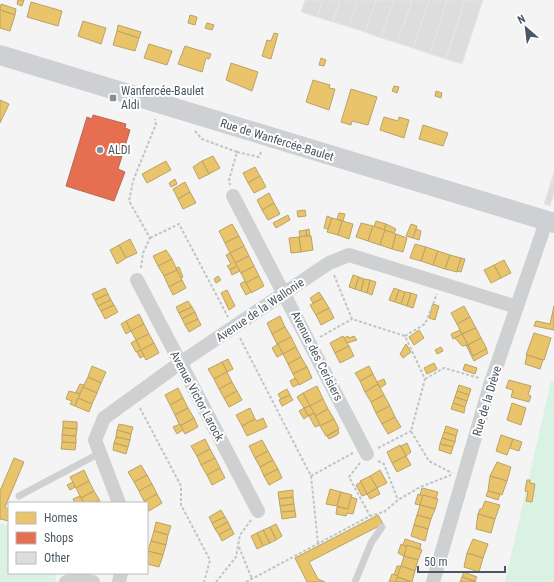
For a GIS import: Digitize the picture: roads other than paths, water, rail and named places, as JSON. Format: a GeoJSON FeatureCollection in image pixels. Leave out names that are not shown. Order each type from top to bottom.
{"type":"FeatureCollection","features":[{"type":"Feature","properties":{"kind":"main road","name":"Rue de Wanfercée-Baulet"},"geometry":{"type":"LineString","coordinates":[[0,55],[550,223]]}},
{"type":"Feature","properties":{"kind":"street","name":"Avenue des Cerisiers"},"geometry":{"type":"LineString","coordinates":[[233,196],[367,454]]}},
{"type":"Feature","properties":{"kind":"street","name":"Rue de la Drève"},"geometry":{"type":"LineString","coordinates":[[433,582],[459,472],[517,307],[550,223]]}},
{"type":"Feature","properties":{"kind":"street","name":"Avenue de la Wallonie"},"geometry":{"type":"LineString","coordinates":[[119,502],[95,440],[104,418],[180,363],[285,294],[329,263],[349,255],[517,307]]}},
{"type":"Feature","properties":{"kind":"street","name":"Avenue Victor Larock"},"geometry":{"type":"LineString","coordinates":[[137,280],[258,511]]}},
{"type":"Feature","properties":{"kind":"street"},"geometry":{"type":"LineString","coordinates":[[66,582],[77,578],[93,582]]}},
{"type":"Feature","properties":{"kind":"lane"},"geometry":{"type":"LineString","coordinates":[[19,496],[100,453]]}},
{"type":"Feature","properties":{"kind":"lane"},"geometry":{"type":"LineString","coordinates":[[355,582],[371,543],[382,527]]}},
{"type":"Feature","properties":{"kind":"place","name":"Wanfercée-Baulet Aldi"},"geometry":{"type":"Point","coordinates":[113,98]}},
{"type":"Feature","properties":{"kind":"place","name":"ALDI"},"geometry":{"type":"Point","coordinates":[100,150]}}]}
